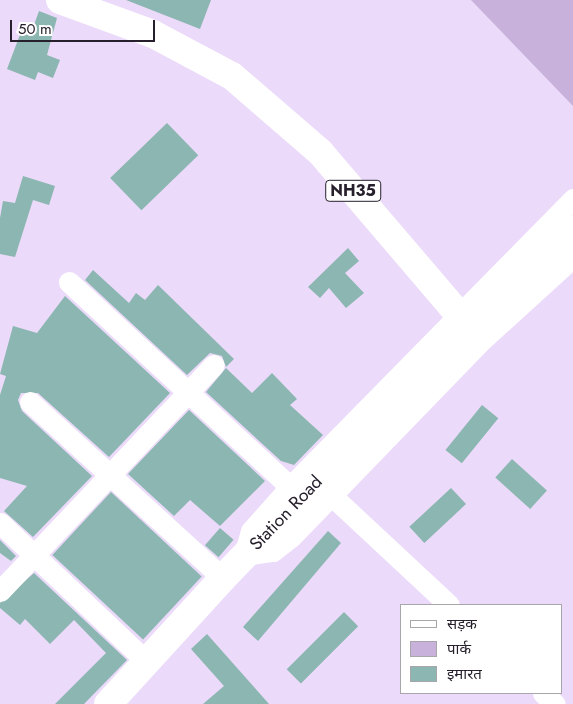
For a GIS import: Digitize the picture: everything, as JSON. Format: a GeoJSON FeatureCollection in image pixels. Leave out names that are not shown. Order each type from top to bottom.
{"type":"FeatureCollection","features":[{"type":"Feature","properties":{"kind":"main road","name":"NH35"},"geometry":{"type":"LineString","coordinates":[[60,0],[96,12],[197,55],[268,106],[320,152],[468,325]]}},
{"type":"Feature","properties":{"kind":"main road","name":"Station Road"},"geometry":{"type":"LineString","coordinates":[[108,704],[244,555],[468,325],[573,230]]}},
{"type":"Feature","properties":{"kind":"street"},"geometry":{"type":"LineString","coordinates":[[573,199],[290,487],[251,531],[244,555],[273,552],[332,495],[483,339],[573,256]]}},
{"type":"Feature","properties":{"kind":"street"},"geometry":{"type":"LineString","coordinates":[[69,282],[290,487]]}},
{"type":"Feature","properties":{"kind":"street"},"geometry":{"type":"LineString","coordinates":[[0,591],[214,365]]}},
{"type":"Feature","properties":{"kind":"street"},"geometry":{"type":"LineString","coordinates":[[30,402],[112,473],[223,578]]}},
{"type":"Feature","properties":{"kind":"street"},"geometry":{"type":"LineString","coordinates":[[332,495],[448,604]]}},
{"type":"Feature","properties":{"kind":"street"},"geometry":{"type":"LineString","coordinates":[[0,523],[32,557],[146,661]]}},
{"type":"Feature","properties":{"kind":"street"},"geometry":{"type":"LineString","coordinates":[[544,694],[555,704]]}},
{"type":"Feature","properties":{"kind":"green space"},"geometry":{"type":"Polygon","coordinates":[[[471,0],[573,0],[573,106],[471,0]]]}},
{"type":"Feature","properties":{"kind":"building"},"geometry":{"type":"Polygon","coordinates":[[[126,0],[211,0],[200,29],[126,0]]]}},
{"type":"Feature","properties":{"kind":"building"},"geometry":{"type":"Polygon","coordinates":[[[39,11],[57,18],[47,55],[60,60],[53,78],[38,72],[35,80],[7,69],[21,32],[30,36],[39,11]]]}},
{"type":"Feature","properties":{"kind":"building"},"geometry":{"type":"Polygon","coordinates":[[[167,123],[198,155],[141,210],[110,178],[167,123]]]}},
{"type":"Feature","properties":{"kind":"building"},"geometry":{"type":"Polygon","coordinates":[[[23,176],[55,186],[49,205],[33,200],[15,257],[0,254],[0,218],[3,201],[15,203],[23,176]]]}},
{"type":"Feature","properties":{"kind":"building"},"geometry":{"type":"Polygon","coordinates":[[[348,248],[359,261],[345,273],[364,293],[346,308],[329,288],[320,298],[308,287],[348,248]]]}},
{"type":"Feature","properties":{"kind":"building"},"geometry":{"type":"Polygon","coordinates":[[[93,270],[129,303],[136,293],[145,300],[158,285],[234,359],[226,367],[222,356],[210,353],[187,375],[85,280],[93,270]]]}},
{"type":"Feature","properties":{"kind":"building"},"geometry":{"type":"Polygon","coordinates":[[[65,296],[170,393],[109,457],[38,393],[21,393],[18,400],[22,411],[92,476],[33,537],[4,511],[27,486],[0,478],[0,395],[6,376],[0,374],[13,326],[37,333],[65,296]]]}},
{"type":"Feature","properties":{"kind":"building"},"geometry":{"type":"Polygon","coordinates":[[[226,368],[252,393],[272,373],[297,399],[290,405],[323,435],[294,465],[281,461],[206,392],[226,368]]]}},
{"type":"Feature","properties":{"kind":"building"},"geometry":{"type":"Polygon","coordinates":[[[482,405],[498,418],[462,463],[445,450],[482,405]]]}},
{"type":"Feature","properties":{"kind":"building"},"geometry":{"type":"Polygon","coordinates":[[[189,410],[265,481],[220,526],[190,500],[174,516],[128,474],[189,410]]]}},
{"type":"Feature","properties":{"kind":"building"},"geometry":{"type":"Polygon","coordinates":[[[512,459],[547,490],[530,509],[495,478],[512,459]]]}},
{"type":"Feature","properties":{"kind":"building"},"geometry":{"type":"Polygon","coordinates":[[[451,488],[466,504],[424,543],[409,527],[451,488]]]}},
{"type":"Feature","properties":{"kind":"building"},"geometry":{"type":"Polygon","coordinates":[[[111,492],[202,577],[143,639],[52,555],[111,492]]]}},
{"type":"Feature","properties":{"kind":"building"},"geometry":{"type":"Polygon","coordinates":[[[220,528],[234,540],[218,557],[205,545],[220,528]]]}},
{"type":"Feature","properties":{"kind":"building"},"geometry":{"type":"Polygon","coordinates":[[[328,531],[341,543],[258,641],[243,627],[328,531]]]}},
{"type":"Feature","properties":{"kind":"building"},"geometry":{"type":"Polygon","coordinates":[[[0,540],[16,556],[11,561],[0,553],[0,540]]]}},
{"type":"Feature","properties":{"kind":"building"},"geometry":{"type":"Polygon","coordinates":[[[34,573],[127,660],[84,704],[55,704],[106,653],[74,620],[50,644],[25,619],[20,625],[0,608],[0,603],[34,573]]]}},
{"type":"Feature","properties":{"kind":"building"},"geometry":{"type":"Polygon","coordinates":[[[344,612],[358,626],[301,683],[287,669],[344,612]]]}},
{"type":"Feature","properties":{"kind":"building"},"geometry":{"type":"Polygon","coordinates":[[[207,634],[269,704],[203,704],[224,686],[191,649],[207,634]]]}}]}
